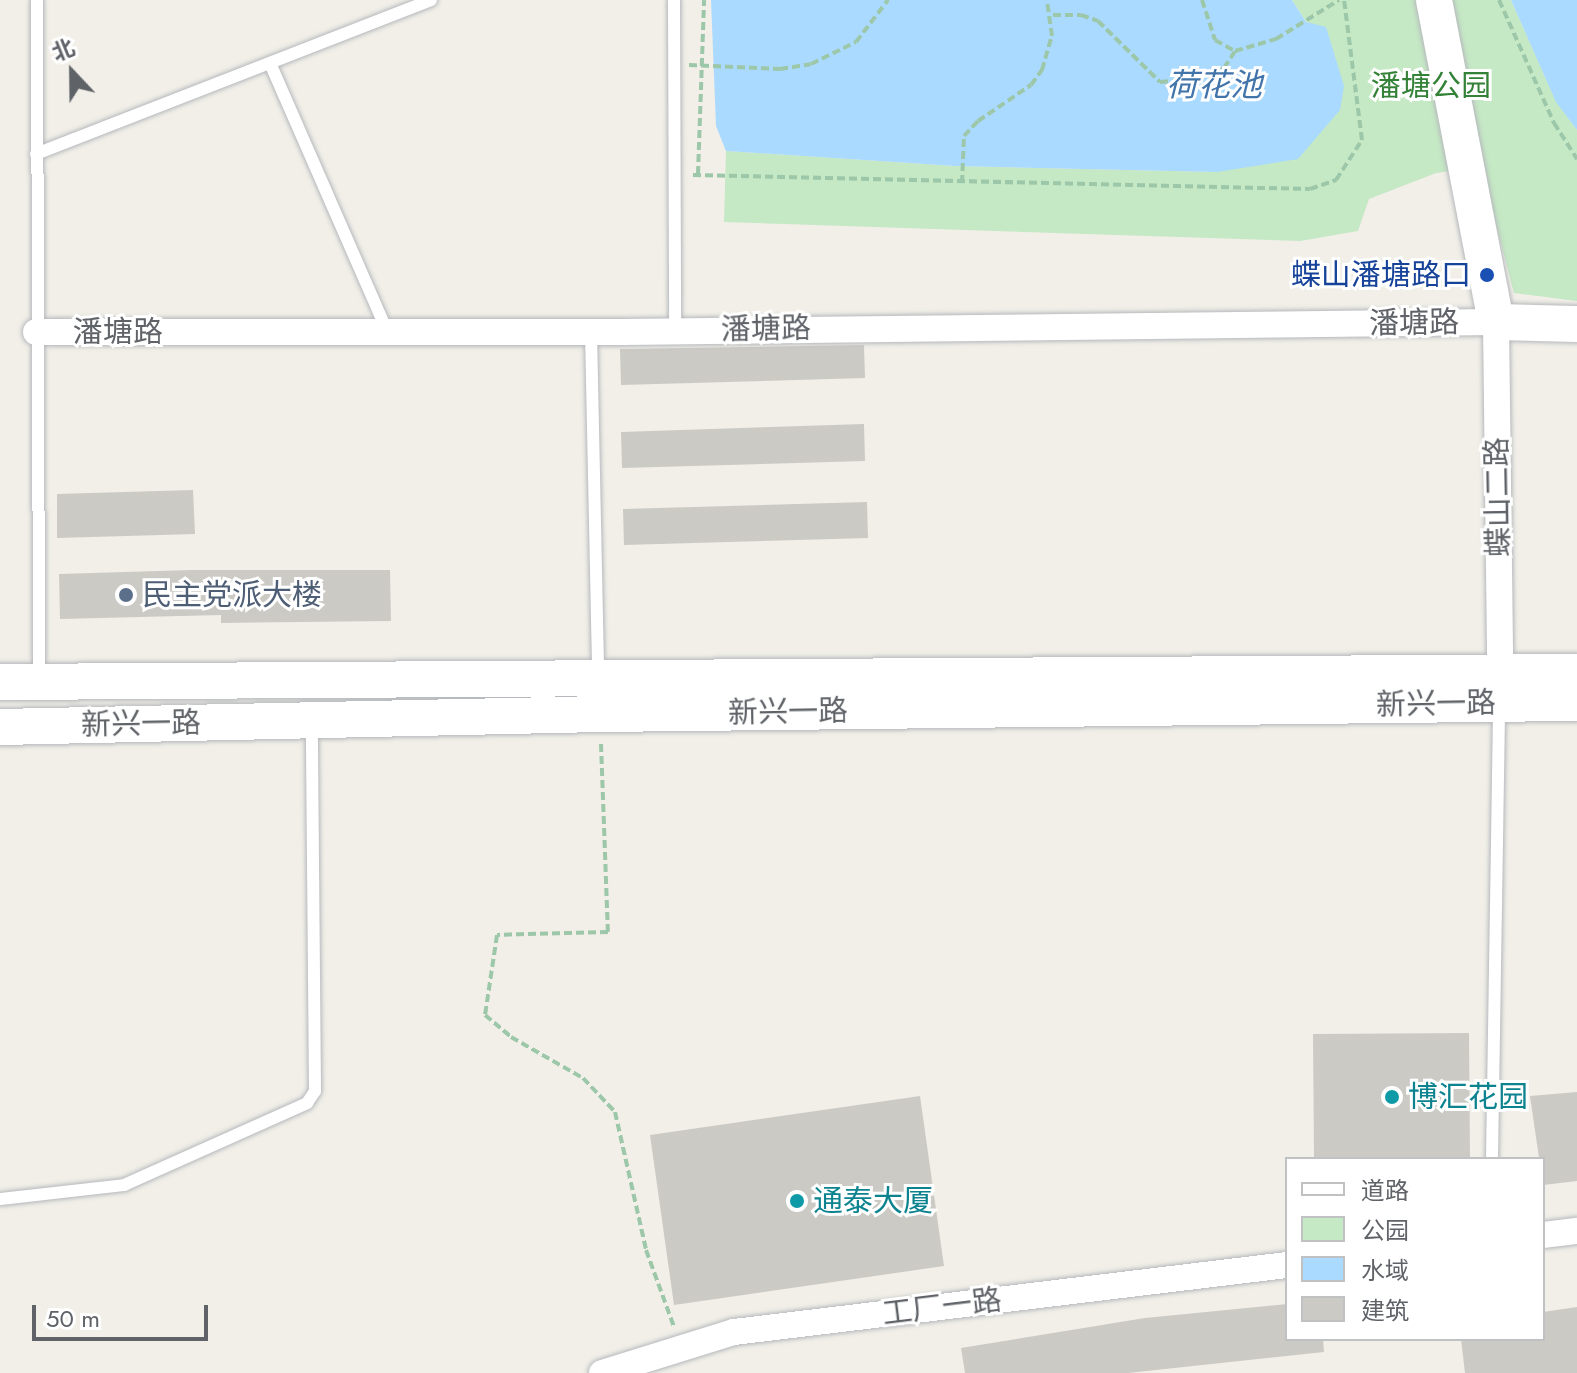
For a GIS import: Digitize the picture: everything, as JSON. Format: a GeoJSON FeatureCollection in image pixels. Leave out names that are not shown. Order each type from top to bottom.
{"type":"FeatureCollection","features":[{"type":"Feature","properties":{"kind":"main road","name":"蝶山二路"},"geometry":{"type":"LineString","coordinates":[[1434,0],[1496,322]]}},
{"type":"Feature","properties":{"kind":"main road"},"geometry":{"type":"LineString","coordinates":[[1496,322],[1577,324]]}},
{"type":"Feature","properties":{"kind":"main road","name":"新兴一路"},"geometry":{"type":"LineString","coordinates":[[0,682],[599,697],[1500,688],[1577,672]]}},
{"type":"Feature","properties":{"kind":"main road","name":"新兴一路"},"geometry":{"type":"LineString","coordinates":[[1500,688],[1577,703]]}},
{"type":"Feature","properties":{"kind":"main road","name":"新兴一路"},"geometry":{"type":"LineString","coordinates":[[0,727],[312,720],[599,697]]}},
{"type":"Feature","properties":{"kind":"street","name":"潘塘路"},"geometry":{"type":"LineString","coordinates":[[36,332],[591,332],[1496,322]]}},
{"type":"Feature","properties":{"kind":"street","name":"蝶山二路"},"geometry":{"type":"LineString","coordinates":[[1496,322],[1500,688]]}},
{"type":"Feature","properties":{"kind":"street"},"geometry":{"type":"LineString","coordinates":[[1545,1235],[1577,1231]]}},
{"type":"Feature","properties":{"kind":"street","name":"工厂一路"},"geometry":{"type":"LineString","coordinates":[[602,1373],[734,1332],[1285,1265]]}},
{"type":"Feature","properties":{"kind":"lane"},"geometry":{"type":"LineString","coordinates":[[37,0],[39,682]]}},
{"type":"Feature","properties":{"kind":"lane"},"geometry":{"type":"LineString","coordinates":[[36,154],[431,0]]}},
{"type":"Feature","properties":{"kind":"lane"},"geometry":{"type":"LineString","coordinates":[[674,0],[675,330]]}},
{"type":"Feature","properties":{"kind":"lane"},"geometry":{"type":"LineString","coordinates":[[270,63],[387,332]]}},
{"type":"Feature","properties":{"kind":"lane"},"geometry":{"type":"LineString","coordinates":[[591,332],[599,697]]}},
{"type":"Feature","properties":{"kind":"lane"},"geometry":{"type":"LineString","coordinates":[[1492,1157],[1500,688]]}},
{"type":"Feature","properties":{"kind":"lane"},"geometry":{"type":"LineString","coordinates":[[0,1199],[124,1185],[307,1103],[315,1091],[312,720]]}},
{"type":"Feature","properties":{"kind":"path"},"geometry":{"type":"LineString","coordinates":[[698,174],[704,0]]}},
{"type":"Feature","properties":{"kind":"path"},"geometry":{"type":"LineString","coordinates":[[707,65],[780,69],[811,64],[856,42],[888,0]]}},
{"type":"Feature","properties":{"kind":"path"},"geometry":{"type":"LineString","coordinates":[[962,183],[964,136],[1036,78],[1049,51],[1053,15],[1047,0]]}},
{"type":"Feature","properties":{"kind":"path"},"geometry":{"type":"LineString","coordinates":[[1202,0],[1215,40],[1235,51]]}},
{"type":"Feature","properties":{"kind":"path"},"geometry":{"type":"LineString","coordinates":[[675,179],[698,174],[962,183],[1310,189],[1336,180],[1362,140],[1342,0],[1276,39],[1235,51],[1224,68],[1210,78],[1160,82],[1098,21],[1081,15],[1053,15]]}},
{"type":"Feature","properties":{"kind":"path"},"geometry":{"type":"LineString","coordinates":[[1499,0],[1554,123],[1577,159]]}},
{"type":"Feature","properties":{"kind":"path"},"geometry":{"type":"LineString","coordinates":[[599,697],[608,932],[497,935],[485,1015],[511,1037],[583,1078],[615,1112],[646,1250],[680,1347]]}},
{"type":"Feature","properties":{"kind":"green space","name":"潘塘公园"},"geometry":{"type":"Polygon","coordinates":[[[1292,0],[1511,0],[1556,101],[1577,130],[1577,301],[1514,293],[1481,167],[1436,173],[1369,199],[1358,231],[1300,241],[724,222],[726,151],[955,166],[1217,172],[1306,22],[1292,0]]]}},
{"type":"Feature","properties":{"kind":"water","name":"荷花池"},"geometry":{"type":"Polygon","coordinates":[[[711,0],[1292,0],[1306,22],[1326,27],[1344,86],[1340,110],[1298,159],[1217,172],[955,166],[726,151],[716,126],[711,0]]]}},
{"type":"Feature","properties":{"kind":"water"},"geometry":{"type":"Polygon","coordinates":[[[1511,0],[1577,0],[1577,130],[1556,102],[1511,0]]]}},
{"type":"Feature","properties":{"kind":"building"},"geometry":{"type":"Polygon","coordinates":[[[864,345],[865,378],[621,385],[620,349],[864,345]]]}},
{"type":"Feature","properties":{"kind":"building"},"geometry":{"type":"Polygon","coordinates":[[[864,424],[865,461],[622,468],[621,432],[864,424]]]}},
{"type":"Feature","properties":{"kind":"building"},"geometry":{"type":"Polygon","coordinates":[[[193,490],[195,534],[57,538],[57,494],[193,490]]]}},
{"type":"Feature","properties":{"kind":"building"},"geometry":{"type":"Polygon","coordinates":[[[867,502],[868,538],[624,545],[623,509],[867,502]]]}},
{"type":"Feature","properties":{"kind":"building"},"geometry":{"type":"Polygon","coordinates":[[[191,570],[390,570],[391,621],[221,623],[221,615],[60,619],[59,574],[191,570]]]}},
{"type":"Feature","properties":{"kind":"building","name":"博汇花园"},"geometry":{"type":"Polygon","coordinates":[[[1469,1033],[1470,1157],[1314,1157],[1313,1034],[1469,1033]]]}},
{"type":"Feature","properties":{"kind":"building"},"geometry":{"type":"Polygon","coordinates":[[[1577,1092],[1577,1181],[1545,1185],[1545,1157],[1539,1157],[1530,1096],[1577,1092]]]}},
{"type":"Feature","properties":{"kind":"building","name":"通泰大厦"},"geometry":{"type":"Polygon","coordinates":[[[920,1096],[944,1266],[674,1305],[650,1135],[920,1096]]]}},
{"type":"Feature","properties":{"kind":"building"},"geometry":{"type":"Polygon","coordinates":[[[1285,1304],[1285,1341],[1323,1341],[1324,1352],[1128,1373],[965,1373],[961,1348],[1145,1318],[1285,1304]]]}},
{"type":"Feature","properties":{"kind":"building"},"geometry":{"type":"Polygon","coordinates":[[[1577,1307],[1577,1373],[1465,1373],[1461,1341],[1545,1341],[1545,1312],[1577,1307]]]}},
{"type":"Feature","properties":{"kind":"place","name":"蝶山潘塘路口"},"geometry":{"type":"Point","coordinates":[1487,275]}},
{"type":"Feature","properties":{"kind":"place","name":"民主党派大楼"},"geometry":{"type":"Point","coordinates":[126,595]}},
{"type":"Feature","properties":{"kind":"place","name":"博汇花园"},"geometry":{"type":"Point","coordinates":[1392,1097]}},
{"type":"Feature","properties":{"kind":"place","name":"通泰大厦"},"geometry":{"type":"Point","coordinates":[797,1201]}}]}
